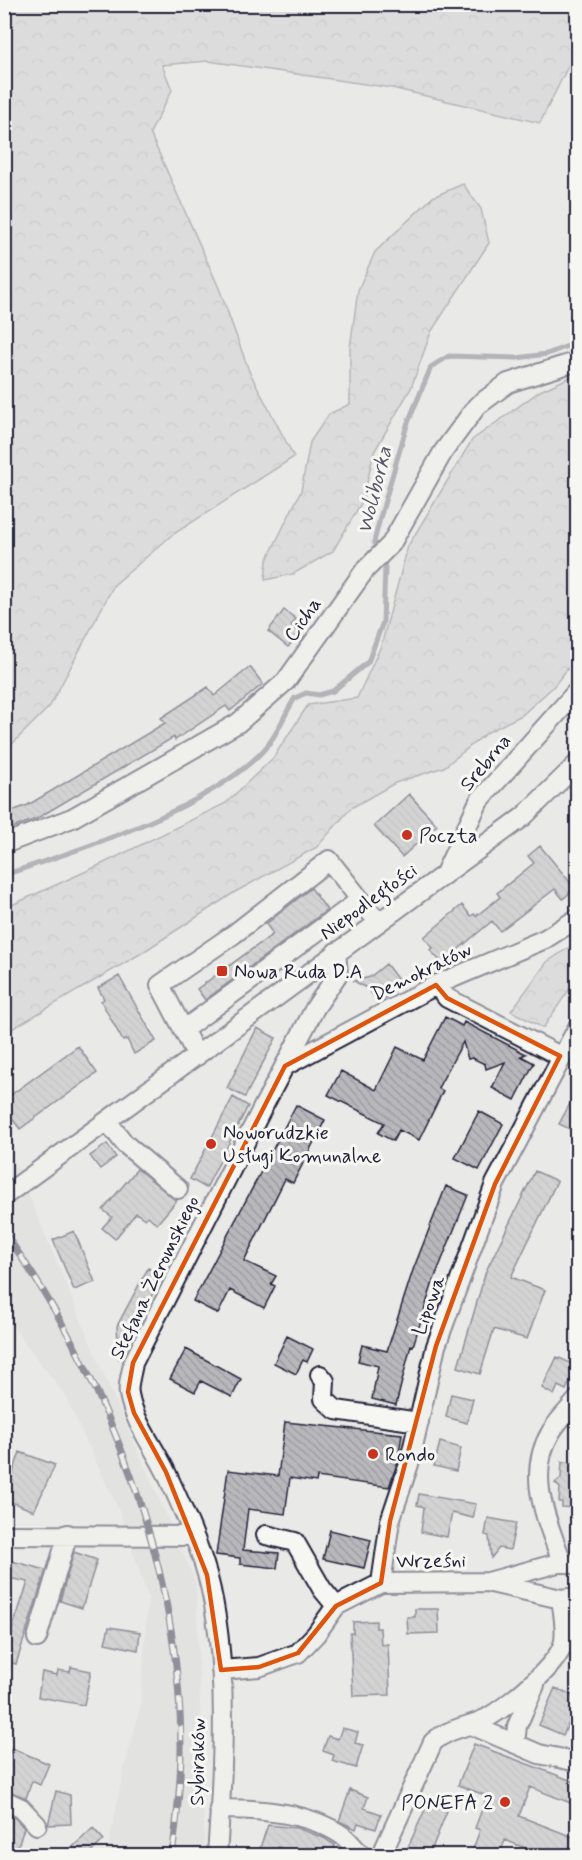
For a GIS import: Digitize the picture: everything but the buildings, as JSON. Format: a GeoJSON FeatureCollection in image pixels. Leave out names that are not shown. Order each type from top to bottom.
{"type":"FeatureCollection","features":[{"type":"Feature","properties":{"kind":"street","name":"Cicha"},"geometry":{"type":"LineString","coordinates":[[4,844],[72,818],[238,723],[286,681],[365,570],[391,544],[443,452],[477,405],[508,383],[578,361]]}},
{"type":"Feature","properties":{"kind":"street","name":"Srebrna"},"geometry":{"type":"LineString","coordinates":[[444,874],[478,801],[578,690]]}},
{"type":"Feature","properties":{"kind":"street","name":"Niepodległości"},"geometry":{"type":"LineString","coordinates":[[4,1196],[523,817],[578,763]]}},
{"type":"Feature","properties":{"kind":"street"},"geometry":{"type":"LineString","coordinates":[[196,1056],[160,985],[220,953],[329,860],[378,922]]}},
{"type":"Feature","properties":{"kind":"street"},"geometry":{"type":"LineString","coordinates":[[183,1030],[360,900]]}},
{"type":"Feature","properties":{"kind":"street","name":"Demokratów"},"geometry":{"type":"LineString","coordinates":[[285,1066],[436,986],[544,939],[578,918]]}},
{"type":"Feature","properties":{"kind":"street","name":"Stefana Żeromskiego"},"geometry":{"type":"LineString","coordinates":[[221,1670],[217,1625],[207,1575],[194,1536],[166,1472],[134,1413],[128,1392],[133,1363],[315,1008],[338,974],[336,952]]}},
{"type":"Feature","properties":{"kind":"street"},"geometry":{"type":"LineString","coordinates":[[269,966],[287,990]]}},
{"type":"Feature","properties":{"kind":"street"},"geometry":{"type":"LineString","coordinates":[[436,986],[447,998],[560,1056]]}},
{"type":"Feature","properties":{"kind":"street","name":"Lipowa"},"geometry":{"type":"LineString","coordinates":[[381,1583],[390,1521],[409,1464],[436,1346],[495,1184],[560,1056],[578,1027]]}},
{"type":"Feature","properties":{"kind":"street"},"geometry":{"type":"LineString","coordinates":[[107,1121],[125,1144],[178,1188]]}},
{"type":"Feature","properties":{"kind":"street"},"geometry":{"type":"LineString","coordinates":[[320,1375],[324,1381],[324,1399],[336,1410],[419,1422]]}},
{"type":"Feature","properties":{"kind":"street"},"geometry":{"type":"LineString","coordinates":[[570,1564],[539,1494],[539,1459],[551,1432],[578,1399]]}},
{"type":"Feature","properties":{"kind":"street"},"geometry":{"type":"LineString","coordinates":[[37,1638],[68,1534]]}},
{"type":"Feature","properties":{"kind":"street"},"geometry":{"type":"LineString","coordinates":[[4,1535],[194,1536]]}},
{"type":"Feature","properties":{"kind":"street"},"geometry":{"type":"LineString","coordinates":[[266,1535],[296,1542],[322,1589],[336,1606]]}},
{"type":"Feature","properties":{"kind":"street","name":"Wrześni"},"geometry":{"type":"LineString","coordinates":[[221,1670],[259,1667],[298,1653],[316,1634],[336,1606],[381,1583],[488,1582],[570,1564]]}},
{"type":"Feature","properties":{"kind":"street"},"geometry":{"type":"LineString","coordinates":[[488,1582],[569,1598],[564,1643],[540,1676],[517,1726],[515,1743]]}},
{"type":"Feature","properties":{"kind":"street","name":"Sybiraków"},"geometry":{"type":"LineString","coordinates":[[217,1856],[221,1670]]}},
{"type":"Feature","properties":{"kind":"street"},"geometry":{"type":"LineString","coordinates":[[381,1856],[433,1742],[443,1733],[471,1725],[501,1709],[540,1676]]}},
{"type":"Feature","properties":{"kind":"street"},"geometry":{"type":"LineString","coordinates":[[471,1725],[539,1754],[578,1762]]}},
{"type":"Feature","properties":{"kind":"street"},"geometry":{"type":"LineString","coordinates":[[4,1800],[21,1808],[37,1825]]}},
{"type":"Feature","properties":{"kind":"street"},"geometry":{"type":"LineString","coordinates":[[219,1809],[254,1809],[326,1826],[344,1837],[363,1856]]}},
{"type":"Feature","properties":{"kind":"highlighted area"},"geometry":{"type":"Polygon","coordinates":[[[436,985],[447,998],[560,1056],[495,1184],[436,1346],[390,1521],[381,1583],[336,1606],[298,1653],[259,1667],[221,1670],[207,1575],[166,1472],[134,1413],[128,1392],[133,1363],[285,1066],[436,985]]]}},
{"type":"Feature","properties":{"kind":"shaded area"},"geometry":{"type":"Polygon","coordinates":[[[4,1136],[105,1377],[196,1582],[205,1855],[103,1855],[108,1849],[123,1772],[140,1708],[148,1598],[120,1513],[64,1394],[5,1317],[4,1136]]]}},
{"type":"Feature","properties":{"kind":"green space"},"geometry":{"type":"Polygon","coordinates":[[[5,4],[577,5],[577,48],[540,123],[392,88],[208,61],[162,65],[172,90],[150,133],[219,288],[249,371],[294,457],[172,535],[114,585],[50,706],[5,751],[5,4]]]}},
{"type":"Feature","properties":{"kind":"green space"},"geometry":{"type":"Polygon","coordinates":[[[463,184],[481,209],[489,243],[431,332],[411,388],[374,452],[363,500],[333,551],[293,574],[265,580],[267,560],[301,491],[310,442],[329,414],[350,404],[350,348],[358,290],[375,252],[433,197],[463,184]]]}},
{"type":"Feature","properties":{"kind":"green space"},"geometry":{"type":"Polygon","coordinates":[[[577,374],[577,657],[553,687],[522,715],[488,732],[444,767],[395,783],[351,808],[317,847],[235,892],[140,954],[5,1033],[5,908],[102,864],[226,803],[273,758],[308,705],[357,698],[381,646],[408,546],[472,440],[540,391],[577,374]]]}},
{"type":"Feature","properties":{"kind":"green space"},"geometry":{"type":"Polygon","coordinates":[[[577,942],[577,978],[543,1028],[511,1011],[547,962],[577,942]]]}},
{"type":"Feature","properties":{"kind":"waterway","name":"Woliborka"},"geometry":{"type":"LineString","coordinates":[[378,551],[374,542],[380,518],[407,425],[431,367],[449,356],[517,358],[547,354],[578,342]]}},
{"type":"Feature","properties":{"kind":"waterway","name":"Woliborka"},"geometry":{"type":"LineString","coordinates":[[4,875],[140,826],[207,793],[237,774],[267,747],[295,698],[306,693],[319,695],[333,691],[368,662],[383,622],[385,567],[382,560]]}},
{"type":"Feature","properties":{"kind":"railway"},"geometry":{"type":"LineString","coordinates":[[4,1232],[41,1288],[75,1348],[105,1411],[131,1476],[152,1543],[168,1611],[177,1678],[181,1760],[172,1856]]}},
{"type":"Feature","properties":{"kind":"place","name":"Poczta"},"geometry":{"type":"Point","coordinates":[407,835]}},
{"type":"Feature","properties":{"kind":"place","name":"Nowa Ruda D.A"},"geometry":{"type":"Point","coordinates":[222,971]}},
{"type":"Feature","properties":{"kind":"place","name":"Noworudzkie Usługi Komunalne"},"geometry":{"type":"Point","coordinates":[211,1144]}},
{"type":"Feature","properties":{"kind":"place","name":"Rondo"},"geometry":{"type":"Point","coordinates":[373,1454]}},
{"type":"Feature","properties":{"kind":"place","name":"PONEFA 2"},"geometry":{"type":"Point","coordinates":[505,1802]}}]}
